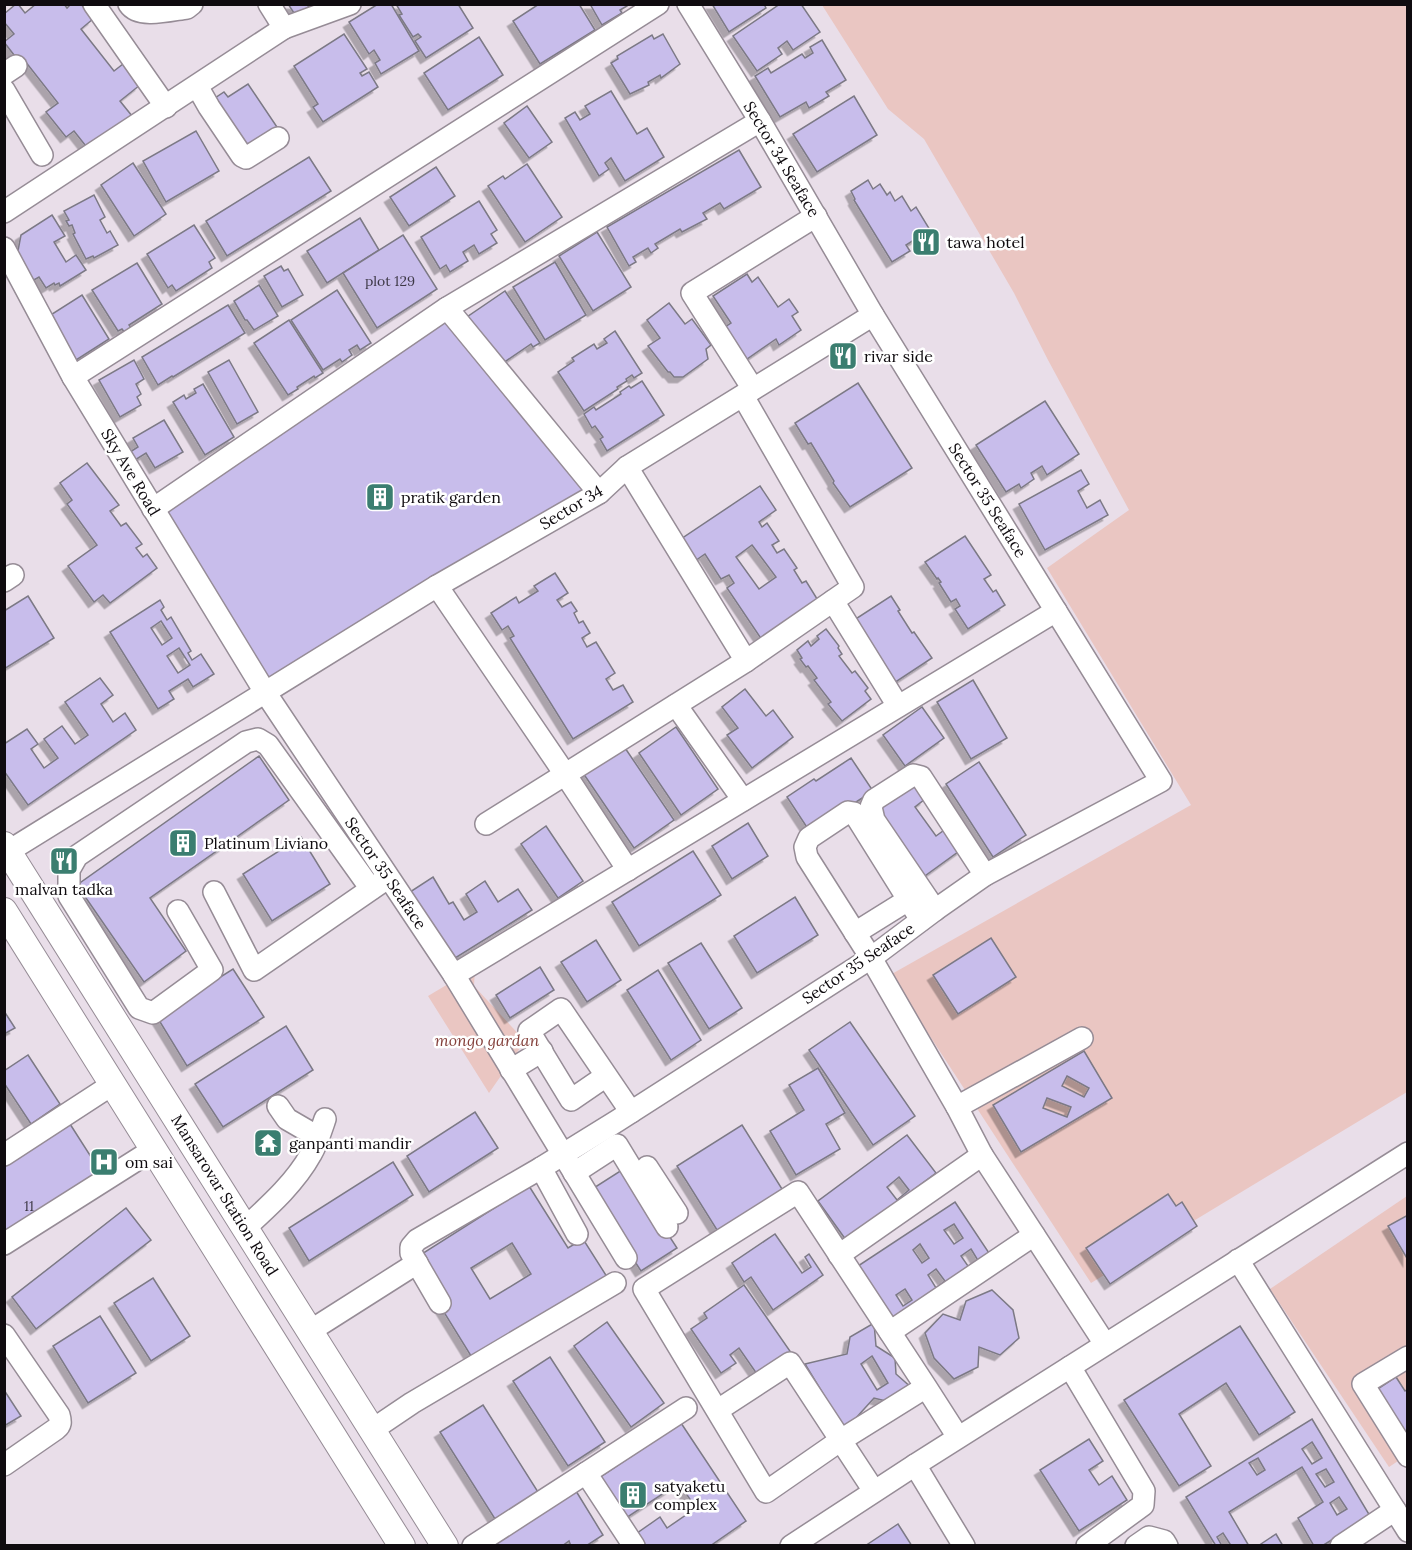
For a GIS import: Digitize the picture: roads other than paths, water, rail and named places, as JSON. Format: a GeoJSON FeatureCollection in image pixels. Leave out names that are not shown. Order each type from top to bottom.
{"type":"FeatureCollection","features":[{"type":"Feature","properties":{"kind":"main road","name":"Mansarovar Station Road"},"geometry":{"type":"LineString","coordinates":[[6,850],[445,1545]]}},
{"type":"Feature","properties":{"kind":"main road"},"geometry":{"type":"LineString","coordinates":[[4,911],[402,1545]]}},
{"type":"Feature","properties":{"kind":"main road"},"geometry":{"type":"LineString","coordinates":[[261,1321],[292,1302]]}},
{"type":"Feature","properties":{"kind":"street"},"geometry":{"type":"LineString","coordinates":[[94,4],[166,106]]}},
{"type":"Feature","properties":{"kind":"street"},"geometry":{"type":"LineString","coordinates":[[129,4],[133,10],[142,13],[187,8],[192,4]]}},
{"type":"Feature","properties":{"kind":"street"},"geometry":{"type":"LineString","coordinates":[[269,4],[284,28]]}},
{"type":"Feature","properties":{"kind":"street"},"geometry":{"type":"LineString","coordinates":[[74,377],[658,4]]}},
{"type":"Feature","properties":{"kind":"street","name":"Sector 34 Seaface"},"geometry":{"type":"LineString","coordinates":[[688,4],[873,315]]}},
{"type":"Feature","properties":{"kind":"street"},"geometry":{"type":"LineString","coordinates":[[4,212],[284,28],[349,5]]}},
{"type":"Feature","properties":{"kind":"street"},"geometry":{"type":"LineString","coordinates":[[197,86],[242,156],[246,158],[278,138]]}},
{"type":"Feature","properties":{"kind":"street"},"geometry":{"type":"LineString","coordinates":[[4,90],[42,154]]}},
{"type":"Feature","properties":{"kind":"street"},"geometry":{"type":"LineString","coordinates":[[153,508],[447,308],[759,121]]}},
{"type":"Feature","properties":{"kind":"street"},"geometry":{"type":"LineString","coordinates":[[486,824],[746,661],[853,586],[692,293],[816,216]]}},
{"type":"Feature","properties":{"kind":"street","name":"Sky Ave Road"},"geometry":{"type":"LineString","coordinates":[[4,248],[74,377],[265,692]]}},
{"type":"Feature","properties":{"kind":"street"},"geometry":{"type":"LineString","coordinates":[[447,308],[599,493]]}},
{"type":"Feature","properties":{"kind":"street","name":"Sector 34"},"geometry":{"type":"LineString","coordinates":[[6,850],[437,586],[599,493],[627,467],[873,315]]}},
{"type":"Feature","properties":{"kind":"street","name":"Sector 35 Seaface"},"geometry":{"type":"LineString","coordinates":[[265,692],[454,975],[563,1155],[618,1126],[871,957],[985,875],[1161,781],[873,315]]}},
{"type":"Feature","properties":{"kind":"street"},"geometry":{"type":"LineString","coordinates":[[627,467],[746,661]]}},
{"type":"Feature","properties":{"kind":"street"},"geometry":{"type":"LineString","coordinates":[[437,586],[628,870]]}},
{"type":"Feature","properties":{"kind":"street"},"geometry":{"type":"LineString","coordinates":[[833,601],[898,706]]}},
{"type":"Feature","properties":{"kind":"street"},"geometry":{"type":"LineString","coordinates":[[454,975],[1056,611]]}},
{"type":"Feature","properties":{"kind":"street"},"geometry":{"type":"LineString","coordinates":[[676,705],[743,800]]}},
{"type":"Feature","properties":{"kind":"street"},"geometry":{"type":"LineString","coordinates":[[178,911],[212,970],[153,1013],[139,1008],[69,896],[69,870],[77,856],[246,742],[258,739],[268,745],[371,889]]}},
{"type":"Feature","properties":{"kind":"street"},"geometry":{"type":"LineString","coordinates":[[928,915],[874,820],[871,807],[874,800],[913,774],[921,777],[985,875]]}},
{"type":"Feature","properties":{"kind":"street"},"geometry":{"type":"LineString","coordinates":[[928,915],[908,900],[854,813],[848,812],[809,838],[806,847],[807,857],[871,957],[982,1155],[1105,1344]]}},
{"type":"Feature","properties":{"kind":"street"},"geometry":{"type":"LineString","coordinates":[[214,892],[254,970],[389,878]]}},
{"type":"Feature","properties":{"kind":"street"},"geometry":{"type":"LineString","coordinates":[[855,933],[908,900]]}},
{"type":"Feature","properties":{"kind":"street"},"geometry":{"type":"LineString","coordinates":[[606,1076],[571,1100],[530,1030],[561,1009],[606,1076],[618,1126],[672,1220]]}},
{"type":"Feature","properties":{"kind":"street"},"geometry":{"type":"LineString","coordinates":[[957,1107],[1082,1038]]}},
{"type":"Feature","properties":{"kind":"street"},"geometry":{"type":"LineString","coordinates":[[511,1070],[542,1051]]}},
{"type":"Feature","properties":{"kind":"street"},"geometry":{"type":"LineString","coordinates":[[4,1155],[113,1084]]}},
{"type":"Feature","properties":{"kind":"street"},"geometry":{"type":"LineString","coordinates":[[245,1227],[295,1177],[311,1154],[322,1128],[287,1119],[278,1106]]}},
{"type":"Feature","properties":{"kind":"street"},"geometry":{"type":"LineString","coordinates":[[574,1173],[618,1126]]}},
{"type":"Feature","properties":{"kind":"street"},"geometry":{"type":"LineString","coordinates":[[4,1244],[154,1149]]}},
{"type":"Feature","properties":{"kind":"street"},"geometry":{"type":"LineString","coordinates":[[791,1545],[1407,1153]]}},
{"type":"Feature","properties":{"kind":"street"},"geometry":{"type":"LineString","coordinates":[[440,1303],[411,1252],[411,1247],[417,1240],[563,1155],[626,1258]]}},
{"type":"Feature","properties":{"kind":"street"},"geometry":{"type":"LineString","coordinates":[[840,1255],[982,1155]]}},
{"type":"Feature","properties":{"kind":"street"},"geometry":{"type":"LineString","coordinates":[[541,1168],[577,1234]]}},
{"type":"Feature","properties":{"kind":"street"},"geometry":{"type":"LineString","coordinates":[[926,1387],[841,1440],[766,1492],[644,1289],[798,1192],[840,1255],[926,1387],[958,1437]]}},
{"type":"Feature","properties":{"kind":"street"},"geometry":{"type":"LineString","coordinates":[[890,1332],[1034,1235]]}},
{"type":"Feature","properties":{"kind":"street"},"geometry":{"type":"LineString","coordinates":[[1238,1260],[1403,1519],[1341,1545]]}},
{"type":"Feature","properties":{"kind":"street"},"geometry":{"type":"LineString","coordinates":[[310,1331],[417,1263]]}},
{"type":"Feature","properties":{"kind":"street"},"geometry":{"type":"LineString","coordinates":[[372,1430],[412,1403],[615,1283]]}},
{"type":"Feature","properties":{"kind":"street"},"geometry":{"type":"LineString","coordinates":[[4,1335],[61,1421],[56,1430],[4,1465]]}},
{"type":"Feature","properties":{"kind":"street"},"geometry":{"type":"LineString","coordinates":[[1407,1357],[1363,1383],[1407,1456]]}},
{"type":"Feature","properties":{"kind":"street"},"geometry":{"type":"LineString","coordinates":[[718,1410],[790,1363],[874,1491]]}},
{"type":"Feature","properties":{"kind":"street"},"geometry":{"type":"LineString","coordinates":[[1070,1366],[1144,1491],[1143,1505],[1087,1545]]}},
{"type":"Feature","properties":{"kind":"street"},"geometry":{"type":"LineString","coordinates":[[473,1545],[686,1408]]}},
{"type":"Feature","properties":{"kind":"street"},"geometry":{"type":"LineString","coordinates":[[915,1465],[964,1545]]}},
{"type":"Feature","properties":{"kind":"street"},"geometry":{"type":"LineString","coordinates":[[586,1473],[633,1545]]}},
{"type":"Feature","properties":{"kind":"street"},"geometry":{"type":"LineString","coordinates":[[1136,1545],[1149,1537],[1164,1541],[1167,1545]]}},
{"type":"Feature","properties":{"kind":"place","name":"tawa hotel"},"geometry":{"type":"Point","coordinates":[926,242]}},
{"type":"Feature","properties":{"kind":"place","name":"rivar side"},"geometry":{"type":"Point","coordinates":[843,356]}},
{"type":"Feature","properties":{"kind":"place","name":"pratik garden"},"geometry":{"type":"Point","coordinates":[380,497]}},
{"type":"Feature","properties":{"kind":"place","name":"Platinum Liviano"},"geometry":{"type":"Point","coordinates":[183,843]}},
{"type":"Feature","properties":{"kind":"place","name":"malvan tadka"},"geometry":{"type":"Point","coordinates":[64,861]}},
{"type":"Feature","properties":{"kind":"place","name":"ganpanti mandir"},"geometry":{"type":"Point","coordinates":[268,1143]}},
{"type":"Feature","properties":{"kind":"place","name":"om sai"},"geometry":{"type":"Point","coordinates":[104,1162]}},
{"type":"Feature","properties":{"kind":"place","name":"satyaketu complex"},"geometry":{"type":"Point","coordinates":[633,1495]}},
{"type":"Feature","properties":{"kind":"park label","name":"mongo gardan"},"geometry":{"type":"Point","coordinates":[487,1040]}}]}
